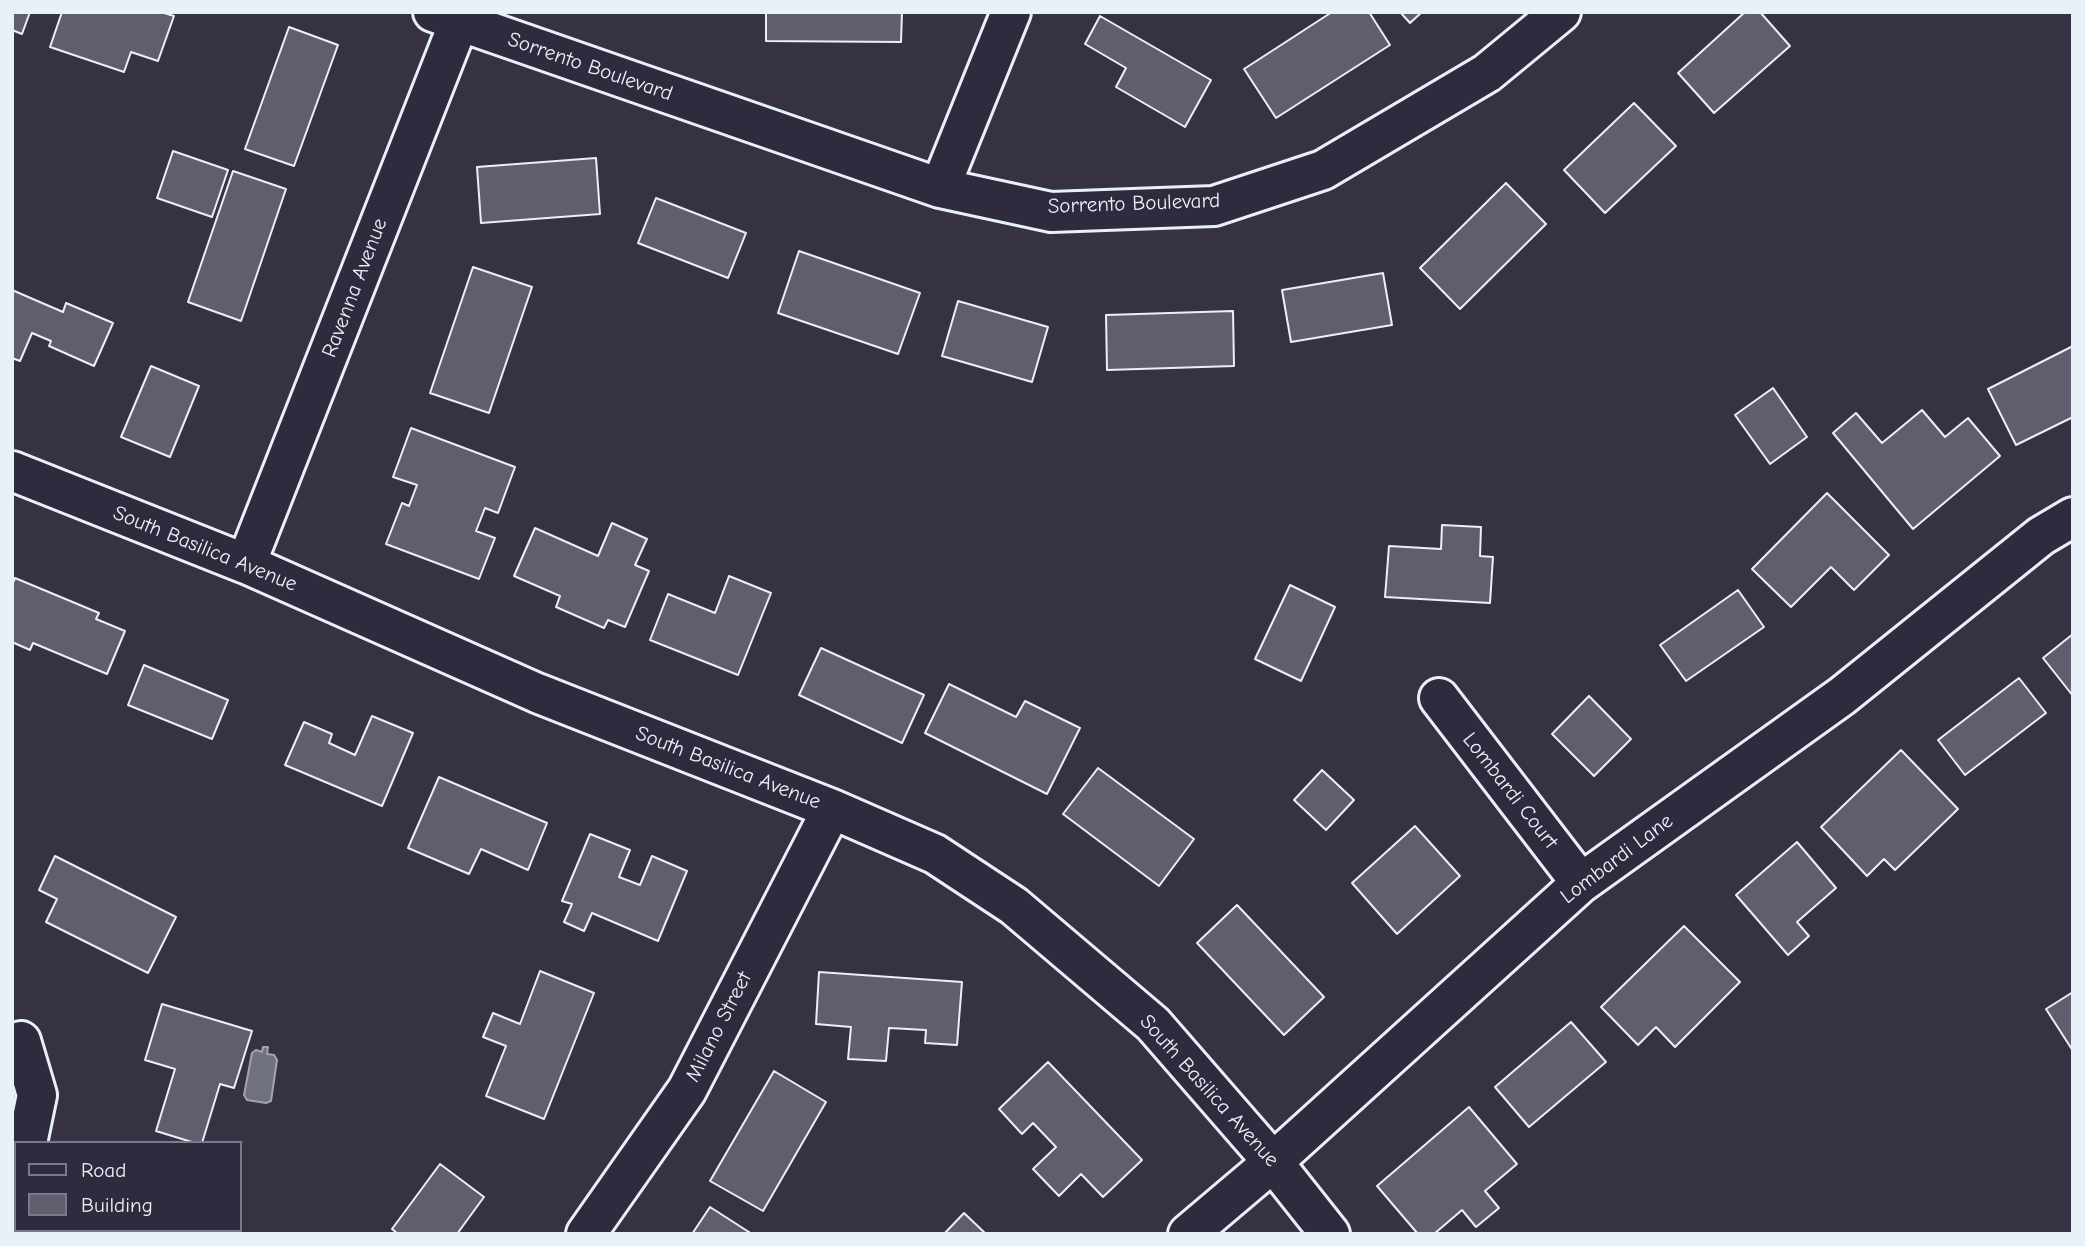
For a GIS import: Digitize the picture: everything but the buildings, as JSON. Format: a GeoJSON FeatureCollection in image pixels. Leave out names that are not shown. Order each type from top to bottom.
{"type":"FeatureCollection","features":[{"type":"Feature","properties":{"kind":"street"},"geometry":{"type":"LineString","coordinates":[[940,188],[1011,12]]}},
{"type":"Feature","properties":{"kind":"street","name":"Sorrento Boulevard"},"geometry":{"type":"LineString","coordinates":[[452,16],[940,188],[1051,212],[1214,206],[1323,170],[1487,73],[1561,12]]}},
{"type":"Feature","properties":{"kind":"street","name":"Ravenna Avenue"},"geometry":{"type":"LineString","coordinates":[[246,564],[452,16]]}},
{"type":"Feature","properties":{"kind":"street","name":"South Basilica Avenue"},"geometry":{"type":"LineString","coordinates":[[12,471],[246,564],[537,693],[832,809],[935,854],[1014,906],[1153,1024],[1273,1162],[1330,1234]]}},
{"type":"Feature","properties":{"kind":"street","name":"Lombardi Lane"},"geometry":{"type":"LineString","coordinates":[[1188,1234],[1273,1162],[1581,883],[1842,696],[2041,536],[2073,517]]}},
{"type":"Feature","properties":{"kind":"street","name":"Lombardi Court"},"geometry":{"type":"LineString","coordinates":[[1439,698],[1581,883]]}},
{"type":"Feature","properties":{"kind":"street","name":"Milano Street"},"geometry":{"type":"LineString","coordinates":[[586,1234],[687,1090],[832,809]]}},
{"type":"Feature","properties":{"kind":"street"},"geometry":{"type":"LineString","coordinates":[[21,1041],[37,1095],[27,1141]]}},
{"type":"Feature","properties":{"kind":"water"},"geometry":{"type":"Polygon","coordinates":[[[263,1047],[268,1047],[267,1054],[274,1055],[277,1060],[271,1101],[266,1103],[247,1100],[244,1095],[252,1053],[256,1050],[262,1052],[263,1047]]]}}]}
